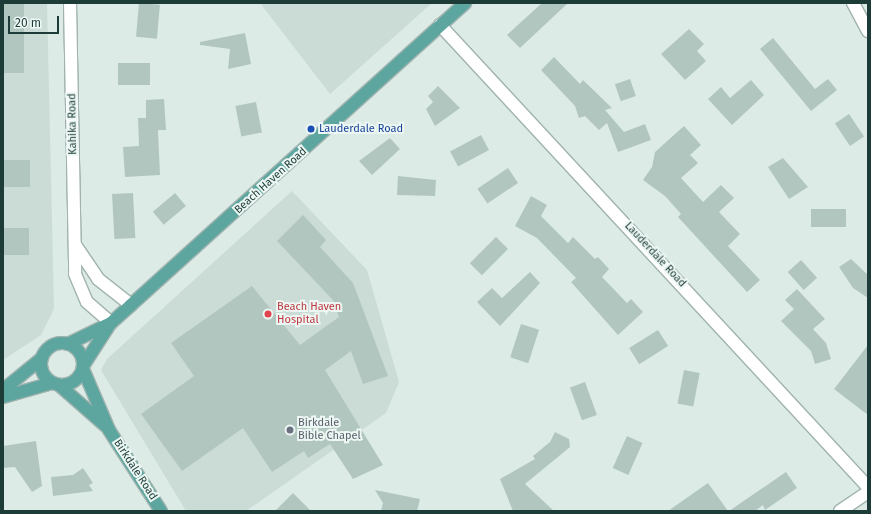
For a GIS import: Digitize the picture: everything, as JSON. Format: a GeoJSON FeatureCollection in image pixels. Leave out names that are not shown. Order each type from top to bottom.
{"type":"FeatureCollection","features":[{"type":"Feature","properties":{"kind":"main road","name":"Beach Haven Road"},"geometry":{"type":"LineString","coordinates":[[68,344],[111,323],[132,305],[465,3]]}},
{"type":"Feature","properties":{"kind":"main road","name":"Beach Haven Road"},"geometry":{"type":"LineString","coordinates":[[83,367],[111,323]]}},
{"type":"Feature","properties":{"kind":"main road"},"geometry":{"type":"LineString","coordinates":[[3,390],[42,358],[55,344],[68,344],[80,352],[83,367],[74,382],[56,384],[3,397]]}},
{"type":"Feature","properties":{"kind":"main road"},"geometry":{"type":"LineString","coordinates":[[42,358],[44,375],[56,384]]}},
{"type":"Feature","properties":{"kind":"main road","name":"Birkdale Road"},"geometry":{"type":"LineString","coordinates":[[83,367],[109,430],[162,511]]}},
{"type":"Feature","properties":{"kind":"main road","name":"Birkdale Road"},"geometry":{"type":"LineString","coordinates":[[56,384],[109,430]]}},
{"type":"Feature","properties":{"kind":"street","name":"Kahika Road"},"geometry":{"type":"LineString","coordinates":[[70,3],[75,245],[80,289],[97,312],[111,323]]}},
{"type":"Feature","properties":{"kind":"street"},"geometry":{"type":"LineString","coordinates":[[853,3],[868,31]]}},
{"type":"Feature","properties":{"kind":"street","name":"Lauderdale Road"},"geometry":{"type":"LineString","coordinates":[[440,25],[868,487]]}},
{"type":"Feature","properties":{"kind":"street"},"geometry":{"type":"LineString","coordinates":[[75,245],[98,279],[132,305]]}},
{"type":"Feature","properties":{"kind":"street"},"geometry":{"type":"LineString","coordinates":[[840,511],[868,492]]}},
{"type":"Feature","properties":{"kind":"shaded area"},"geometry":{"type":"Polygon","coordinates":[[[3,3],[47,3],[54,309],[41,335],[3,360],[3,3]]]}},
{"type":"Feature","properties":{"kind":"shaded area"},"geometry":{"type":"Polygon","coordinates":[[[260,3],[432,3],[330,94],[260,3]]]}},
{"type":"Feature","properties":{"kind":"shaded area","name":"Beach Haven Hospital"},"geometry":{"type":"Polygon","coordinates":[[[292,191],[367,270],[399,382],[386,413],[246,511],[186,511],[101,370],[107,359],[292,191]]]}},
{"type":"Feature","properties":{"kind":"building"},"geometry":{"type":"Polygon","coordinates":[[[3,3],[24,3],[24,73],[3,73],[3,3]]]}},
{"type":"Feature","properties":{"kind":"building"},"geometry":{"type":"Polygon","coordinates":[[[139,3],[160,5],[157,39],[136,37],[139,3]]]}},
{"type":"Feature","properties":{"kind":"building"},"geometry":{"type":"Polygon","coordinates":[[[542,3],[568,3],[520,48],[507,35],[542,3]]]}},
{"type":"Feature","properties":{"kind":"building"},"geometry":{"type":"Polygon","coordinates":[[[689,29],[704,44],[697,51],[706,61],[685,80],[661,54],[689,29]]]}},
{"type":"Feature","properties":{"kind":"building"},"geometry":{"type":"Polygon","coordinates":[[[245,33],[251,64],[228,69],[230,49],[200,45],[200,42],[245,33]]]}},
{"type":"Feature","properties":{"kind":"building"},"geometry":{"type":"Polygon","coordinates":[[[773,38],[815,89],[828,79],[837,90],[811,111],[760,49],[773,38]]]}},
{"type":"Feature","properties":{"kind":"building"},"geometry":{"type":"Polygon","coordinates":[[[554,57],[580,84],[583,80],[612,108],[605,110],[624,132],[645,124],[651,140],[618,152],[607,123],[599,130],[585,116],[579,118],[575,106],[541,70],[554,57]]]}},
{"type":"Feature","properties":{"kind":"building"},"geometry":{"type":"Polygon","coordinates":[[[118,63],[150,63],[150,85],[118,85],[118,63]]]}},
{"type":"Feature","properties":{"kind":"building"},"geometry":{"type":"Polygon","coordinates":[[[630,79],[636,96],[621,101],[615,84],[630,79]]]}},
{"type":"Feature","properties":{"kind":"building"},"geometry":{"type":"Polygon","coordinates":[[[751,80],[764,95],[732,125],[708,99],[721,87],[730,98],[751,80]]]}},
{"type":"Feature","properties":{"kind":"building"},"geometry":{"type":"Polygon","coordinates":[[[438,86],[460,108],[435,126],[426,109],[433,102],[428,96],[438,86]]]}},
{"type":"Feature","properties":{"kind":"building"},"geometry":{"type":"Polygon","coordinates":[[[164,99],[166,130],[158,130],[160,175],[125,177],[123,147],[139,146],[138,118],[146,118],[146,100],[164,99]]]}},
{"type":"Feature","properties":{"kind":"building"},"geometry":{"type":"Polygon","coordinates":[[[256,102],[262,132],[241,136],[235,106],[256,102]]]}},
{"type":"Feature","properties":{"kind":"building"},"geometry":{"type":"Polygon","coordinates":[[[849,114],[864,136],[850,146],[835,124],[849,114]]]}},
{"type":"Feature","properties":{"kind":"building"},"geometry":{"type":"Polygon","coordinates":[[[684,126],[701,145],[690,155],[698,163],[681,178],[703,202],[721,185],[734,198],[719,212],[740,234],[728,246],[760,280],[747,292],[678,217],[681,214],[665,196],[643,180],[652,167],[655,152],[684,126]]]}},
{"type":"Feature","properties":{"kind":"building"},"geometry":{"type":"Polygon","coordinates":[[[481,135],[489,150],[458,166],[450,151],[481,135]]]}},
{"type":"Feature","properties":{"kind":"building"},"geometry":{"type":"Polygon","coordinates":[[[390,138],[400,149],[372,175],[359,161],[390,138]]]}},
{"type":"Feature","properties":{"kind":"building"},"geometry":{"type":"Polygon","coordinates":[[[783,158],[808,187],[789,199],[768,167],[783,158]]]}},
{"type":"Feature","properties":{"kind":"building"},"geometry":{"type":"Polygon","coordinates":[[[3,160],[30,160],[30,187],[3,187],[3,160]]]}},
{"type":"Feature","properties":{"kind":"building"},"geometry":{"type":"Polygon","coordinates":[[[508,168],[518,183],[487,204],[477,189],[508,168]]]}},
{"type":"Feature","properties":{"kind":"building"},"geometry":{"type":"Polygon","coordinates":[[[398,176],[436,180],[435,196],[397,195],[398,176]]]}},
{"type":"Feature","properties":{"kind":"building"},"geometry":{"type":"Polygon","coordinates":[[[133,193],[135,238],[114,239],[112,194],[133,193]]]}},
{"type":"Feature","properties":{"kind":"building"},"geometry":{"type":"Polygon","coordinates":[[[175,193],[186,206],[164,225],[153,212],[175,193]]]}},
{"type":"Feature","properties":{"kind":"building"},"geometry":{"type":"Polygon","coordinates":[[[531,196],[547,205],[541,216],[568,243],[573,237],[595,259],[598,257],[609,269],[602,277],[627,303],[631,299],[643,312],[618,335],[571,282],[576,278],[537,238],[515,226],[531,196]]]}},
{"type":"Feature","properties":{"kind":"building"},"geometry":{"type":"Polygon","coordinates":[[[811,209],[846,209],[846,227],[811,227],[811,209]]]}},
{"type":"Feature","properties":{"kind":"building"},"geometry":{"type":"Polygon","coordinates":[[[303,215],[326,240],[320,247],[353,283],[388,376],[363,384],[351,351],[325,370],[383,465],[353,479],[330,444],[308,458],[304,451],[272,472],[243,428],[182,471],[141,414],[194,376],[171,343],[252,286],[300,345],[339,317],[333,300],[277,241],[303,215]]]}},
{"type":"Feature","properties":{"kind":"building"},"geometry":{"type":"Polygon","coordinates":[[[3,228],[29,228],[29,255],[3,255],[3,228]]]}},
{"type":"Feature","properties":{"kind":"building"},"geometry":{"type":"Polygon","coordinates":[[[496,237],[508,249],[482,275],[470,263],[496,237]]]}},
{"type":"Feature","properties":{"kind":"building"},"geometry":{"type":"Polygon","coordinates":[[[851,259],[868,275],[868,298],[853,288],[839,267],[851,259]]]}},
{"type":"Feature","properties":{"kind":"building"},"geometry":{"type":"Polygon","coordinates":[[[801,260],[817,278],[804,290],[788,272],[801,260]]]}},
{"type":"Feature","properties":{"kind":"building"},"geometry":{"type":"Polygon","coordinates":[[[530,272],[540,283],[500,326],[477,302],[492,288],[502,298],[530,272]]]}},
{"type":"Feature","properties":{"kind":"building"},"geometry":{"type":"Polygon","coordinates":[[[797,289],[825,319],[813,329],[826,343],[831,359],[815,364],[811,351],[781,321],[794,309],[785,300],[797,289]]]}},
{"type":"Feature","properties":{"kind":"building"},"geometry":{"type":"Polygon","coordinates":[[[521,324],[539,330],[528,363],[510,357],[521,324]]]}},
{"type":"Feature","properties":{"kind":"building"},"geometry":{"type":"Polygon","coordinates":[[[658,330],[668,346],[639,364],[629,348],[658,330]]]}},
{"type":"Feature","properties":{"kind":"building"},"geometry":{"type":"Polygon","coordinates":[[[868,345],[868,415],[834,389],[868,345]]]}},
{"type":"Feature","properties":{"kind":"building"},"geometry":{"type":"Polygon","coordinates":[[[684,370],[700,373],[693,406],[678,403],[684,370]]]}},
{"type":"Feature","properties":{"kind":"building"},"geometry":{"type":"Polygon","coordinates":[[[585,382],[597,415],[582,420],[570,387],[585,382]]]}},
{"type":"Feature","properties":{"kind":"building"},"geometry":{"type":"Polygon","coordinates":[[[555,432],[569,439],[570,447],[525,484],[554,511],[513,511],[500,479],[535,459],[533,456],[550,442],[555,432]]]}},
{"type":"Feature","properties":{"kind":"building"},"geometry":{"type":"Polygon","coordinates":[[[627,436],[643,443],[628,475],[613,468],[627,436]]]}},
{"type":"Feature","properties":{"kind":"building"},"geometry":{"type":"Polygon","coordinates":[[[36,441],[42,486],[32,492],[15,467],[3,468],[3,446],[36,441]]]}},
{"type":"Feature","properties":{"kind":"building"},"geometry":{"type":"Polygon","coordinates":[[[83,468],[93,483],[89,485],[93,491],[53,496],[51,477],[73,475],[83,468]]]}},
{"type":"Feature","properties":{"kind":"building"},"geometry":{"type":"Polygon","coordinates":[[[786,472],[797,488],[765,510],[763,505],[755,511],[729,511],[786,472]]]}},
{"type":"Feature","properties":{"kind":"building"},"geometry":{"type":"Polygon","coordinates":[[[708,483],[728,511],[668,511],[708,483]]]}},
{"type":"Feature","properties":{"kind":"building"},"geometry":{"type":"Polygon","coordinates":[[[375,490],[420,499],[417,511],[381,511],[383,503],[375,490]]]}},
{"type":"Feature","properties":{"kind":"building"},"geometry":{"type":"Polygon","coordinates":[[[293,493],[311,511],[275,511],[293,493]]]}},
{"type":"Feature","properties":{"kind":"place","name":"Lauderdale Road"},"geometry":{"type":"Point","coordinates":[311,129]}},
{"type":"Feature","properties":{"kind":"place","name":"Beach Haven Hospital"},"geometry":{"type":"Point","coordinates":[268,314]}},
{"type":"Feature","properties":{"kind":"place","name":"Birkdale Bible Chapel"},"geometry":{"type":"Point","coordinates":[290,430]}}]}
